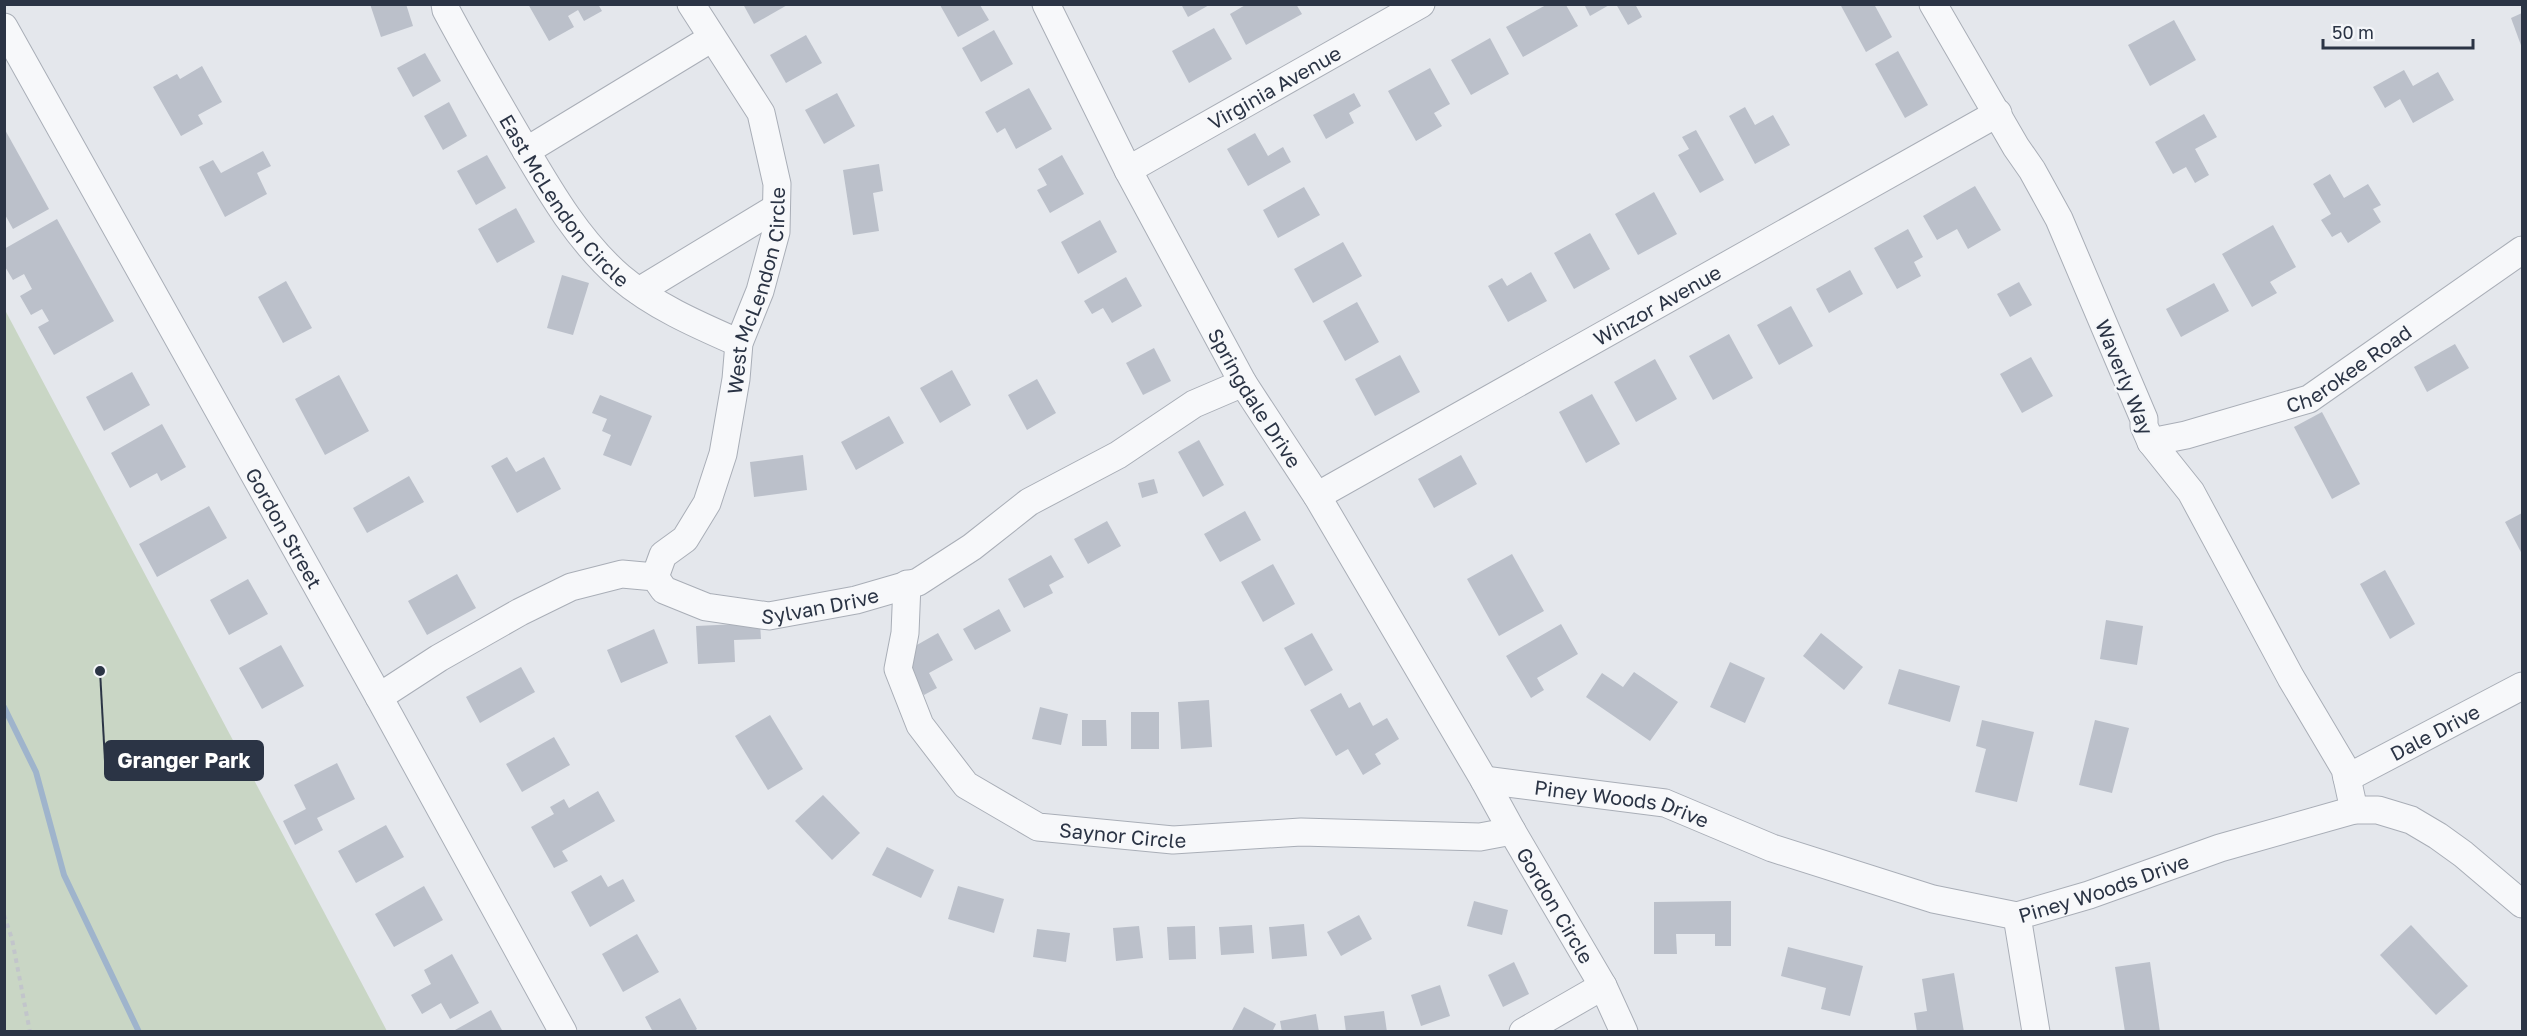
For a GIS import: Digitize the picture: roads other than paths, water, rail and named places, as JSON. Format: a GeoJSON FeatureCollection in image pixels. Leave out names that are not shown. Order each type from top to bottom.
{"type":"FeatureCollection","features":[{"type":"Feature","properties":{"kind":"street","name":"East McLendon Circle"},"geometry":{"type":"LineString","coordinates":[[445,4],[446,10],[486,84],[548,191],[579,233],[619,276],[639,291],[696,324],[739,343]]}},
{"type":"Feature","properties":{"kind":"street","name":"West McLendon Circle"},"geometry":{"type":"LineString","coordinates":[[656,577],[663,555],[685,539],[707,503],[723,454],[736,379],[739,343],[760,291],[776,232],[777,184],[760,113],[691,4]]}},
{"type":"Feature","properties":{"kind":"street","name":"Springdale Drive"},"geometry":{"type":"LineString","coordinates":[[1046,4],[1128,170],[1242,382],[1317,496],[1485,780]]}},
{"type":"Feature","properties":{"kind":"street","name":"Virginia Avenue"},"geometry":{"type":"LineString","coordinates":[[1128,170],[1421,4]]}},
{"type":"Feature","properties":{"kind":"street","name":"Waverly Way"},"geometry":{"type":"LineString","coordinates":[[1933,4],[2059,219],[2120,359],[2144,418],[2144,426],[2151,442],[2190,492],[2291,678],[2345,770],[2354,810]]}},
{"type":"Feature","properties":{"kind":"street","name":"Gordon Street"},"geometry":{"type":"LineString","coordinates":[[4,27],[379,697],[562,1032]]}},
{"type":"Feature","properties":{"kind":"street"},"geometry":{"type":"LineString","coordinates":[[526,150],[712,38]]}},
{"type":"Feature","properties":{"kind":"street","name":"Winzor Avenue"},"geometry":{"type":"LineString","coordinates":[[1317,496],[1998,113]]}},
{"type":"Feature","properties":{"kind":"street"},"geometry":{"type":"LineString","coordinates":[[639,291],[776,208]]}},
{"type":"Feature","properties":{"kind":"street","name":"Cherokee Road"},"geometry":{"type":"LineString","coordinates":[[2151,442],[2186,435],[2309,399],[2523,250]]}},
{"type":"Feature","properties":{"kind":"street","name":"Sylvan Drive"},"geometry":{"type":"LineString","coordinates":[[656,577],[664,590],[706,607],[769,615],[856,600],[918,582],[972,547],[1029,502],[1118,455],[1194,404],[1242,382]]}},
{"type":"Feature","properties":{"kind":"street"},"geometry":{"type":"LineString","coordinates":[[379,697],[439,658],[520,612],[571,587],[622,574],[656,577]]}},
{"type":"Feature","properties":{"kind":"street","name":"Saynor Circle"},"geometry":{"type":"LineString","coordinates":[[907,584],[905,633],[898,669],[920,725],[966,785],[1038,826],[1173,840],[1301,832],[1480,837],[1512,831]]}},
{"type":"Feature","properties":{"kind":"street","name":"Dale Drive"},"geometry":{"type":"LineString","coordinates":[[2347,778],[2523,686]]}},
{"type":"Feature","properties":{"kind":"street","name":"Gordon Circle"},"geometry":{"type":"LineString","coordinates":[[1485,780],[1512,831],[1603,986],[1624,1032]]}},
{"type":"Feature","properties":{"kind":"street","name":"Piney Woods Drive"},"geometry":{"type":"LineString","coordinates":[[1485,780],[1665,803],[1772,848],[1933,899],[2017,916],[2089,895],[2220,848],[2354,810],[2378,810],[2411,820],[2463,854],[2523,904]]}},
{"type":"Feature","properties":{"kind":"street"},"geometry":{"type":"LineString","coordinates":[[2017,916],[2036,1032]]}},
{"type":"Feature","properties":{"kind":"street"},"geometry":{"type":"LineString","coordinates":[[1523,1032],[1603,986]]}},
{"type":"Feature","properties":{"kind":"waterway"},"geometry":{"type":"LineString","coordinates":[[4,707],[36,772],[64,875],[139,1032]]}},
{"type":"Feature","properties":{"kind":"place","name":"Granger Park"},"geometry":{"type":"Point","coordinates":[100,671]}}]}
